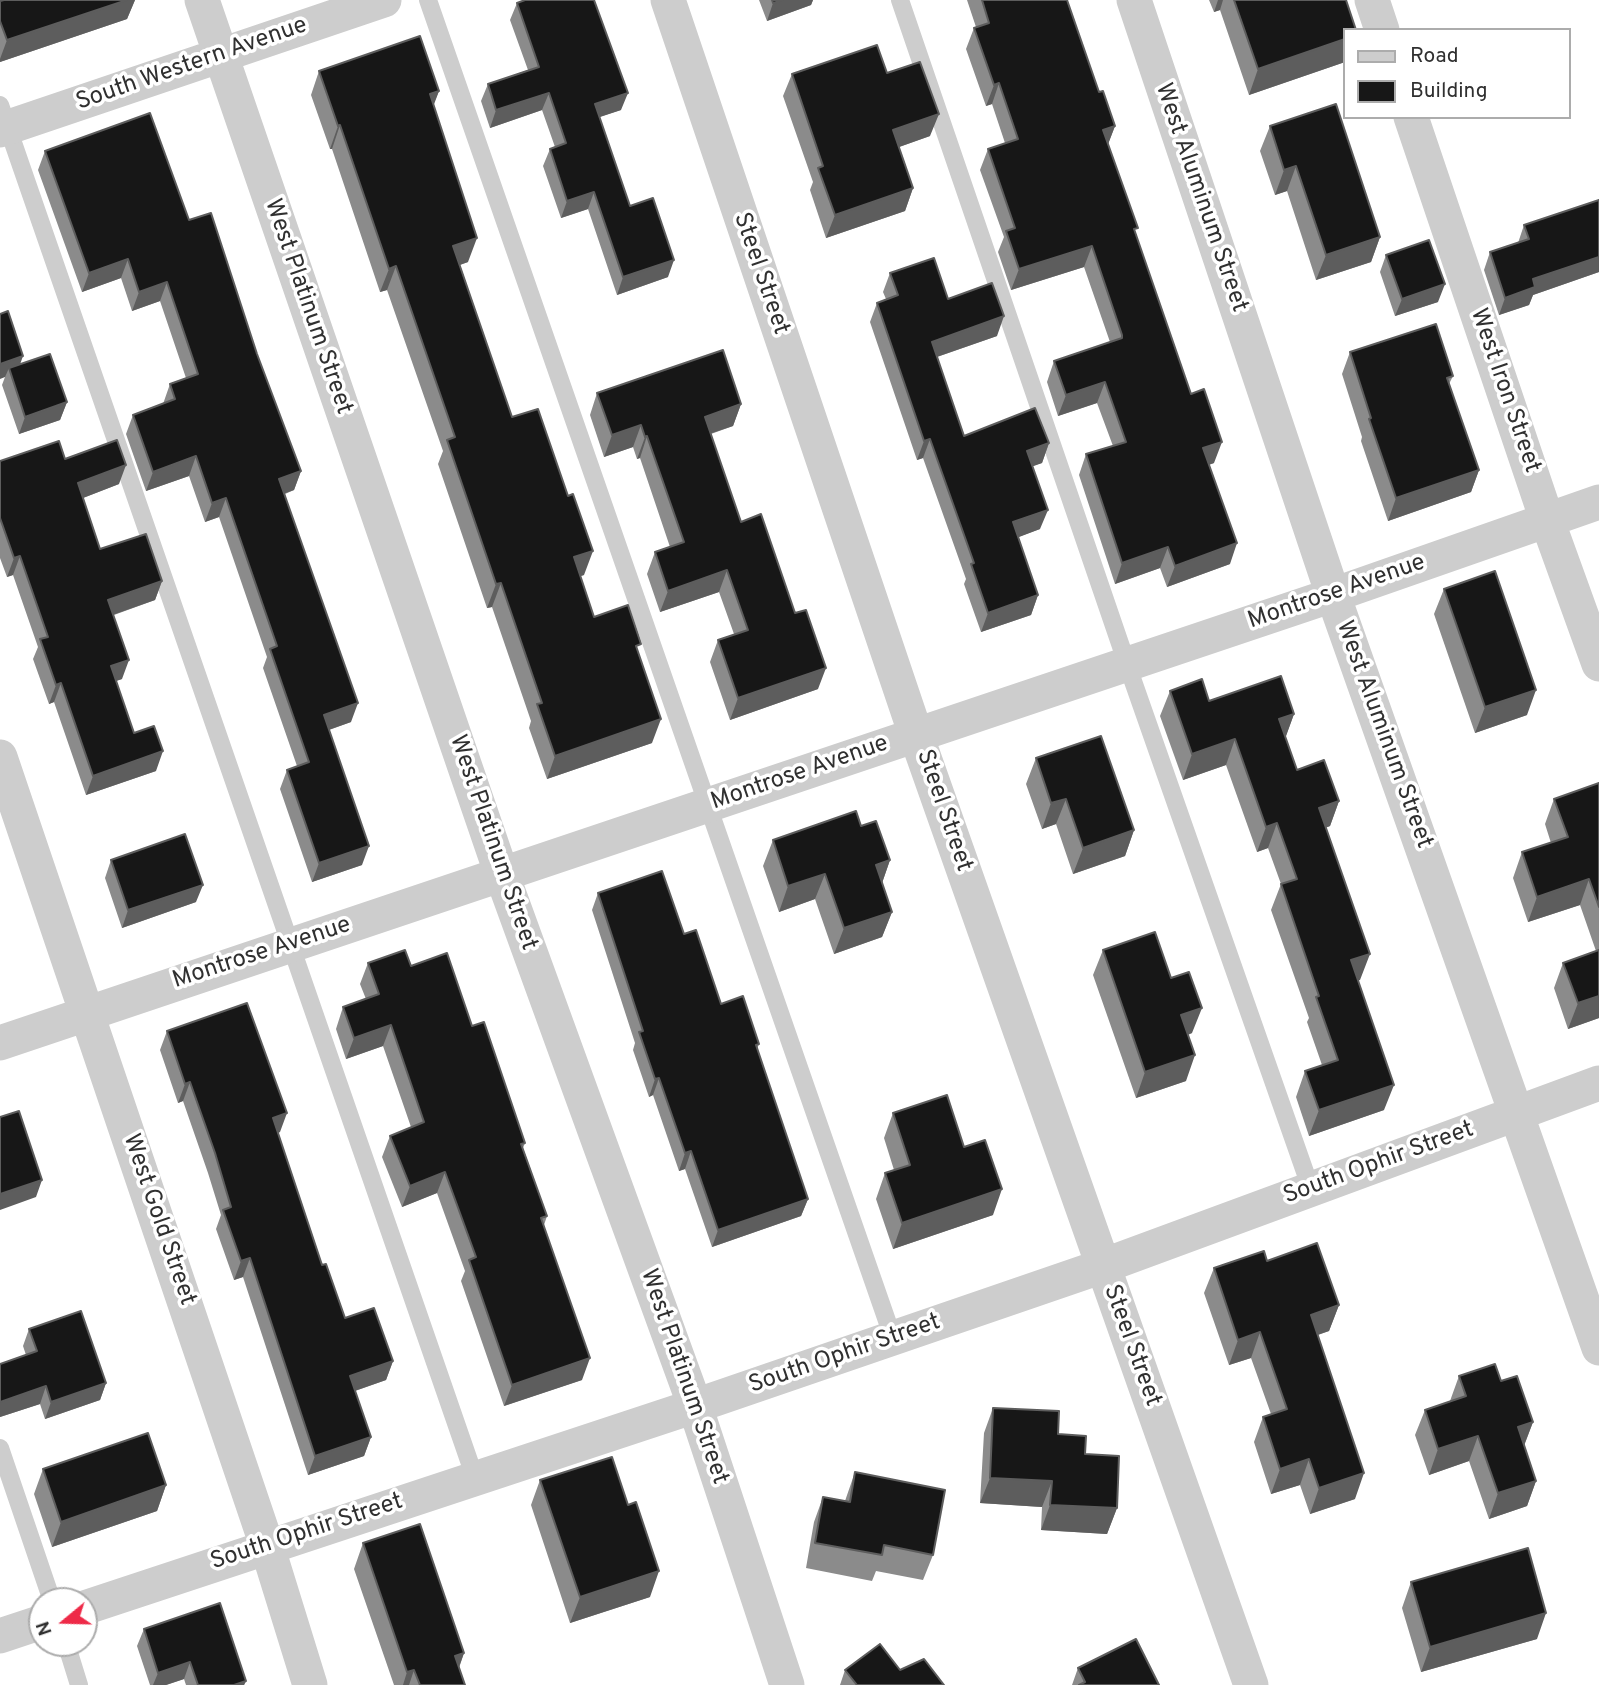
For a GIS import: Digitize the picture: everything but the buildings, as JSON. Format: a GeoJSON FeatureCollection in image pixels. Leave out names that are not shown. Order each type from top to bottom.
{"type":"FeatureCollection","features":[{"type":"Feature","properties":{"kind":"street","name":"West Platinum Street"},"geometry":{"type":"LineString","coordinates":[[202,0],[502,875],[695,1406],[787,1685]]}},
{"type":"Feature","properties":{"kind":"street","name":"South Western Avenue"},"geometry":{"type":"LineString","coordinates":[[3,121],[221,55],[384,0]]}},
{"type":"Feature","properties":{"kind":"street","name":"Steel Street"},"geometry":{"type":"LineString","coordinates":[[668,0],[916,735],[1251,1685]]}},
{"type":"Feature","properties":{"kind":"street","name":"West Aluminum Street"},"geometry":{"type":"LineString","coordinates":[[1134,0],[1333,595],[1599,1348]]}},
{"type":"Feature","properties":{"kind":"street"},"geometry":{"type":"LineString","coordinates":[[1372,0],[1381,28]]}},
{"type":"Feature","properties":{"kind":"street","name":"West Iron Street"},"geometry":{"type":"LineString","coordinates":[[1412,119],[1547,520],[1599,664]]}},
{"type":"Feature","properties":{"kind":"street","name":"Montrose Avenue"},"geometry":{"type":"LineString","coordinates":[[0,1043],[1333,595],[1599,502]]}},
{"type":"Feature","properties":{"kind":"street","name":"West Gold Street"},"geometry":{"type":"LineString","coordinates":[[0,757],[267,1546],[310,1685]]}},
{"type":"Feature","properties":{"kind":"street","name":"South Ophir Street"},"geometry":{"type":"LineString","coordinates":[[98,1603],[695,1406],[1103,1266],[1599,1083]]}},
{"type":"Feature","properties":{"kind":"street"},"geometry":{"type":"LineString","coordinates":[[0,1636],[28,1627]]}},
{"type":"Feature","properties":{"kind":"lane"},"geometry":{"type":"LineString","coordinates":[[428,0],[893,1338]]}},
{"type":"Feature","properties":{"kind":"lane"},"geometry":{"type":"LineString","coordinates":[[900,0],[1311,1189]]}},
{"type":"Feature","properties":{"kind":"lane"},"geometry":{"type":"LineString","coordinates":[[3,121],[475,1478]]}},
{"type":"Feature","properties":{"kind":"lane"},"geometry":{"type":"LineString","coordinates":[[0,1448],[47,1587]]}},
{"type":"Feature","properties":{"kind":"lane"},"geometry":{"type":"LineString","coordinates":[[70,1657],[79,1685]]}}]}
